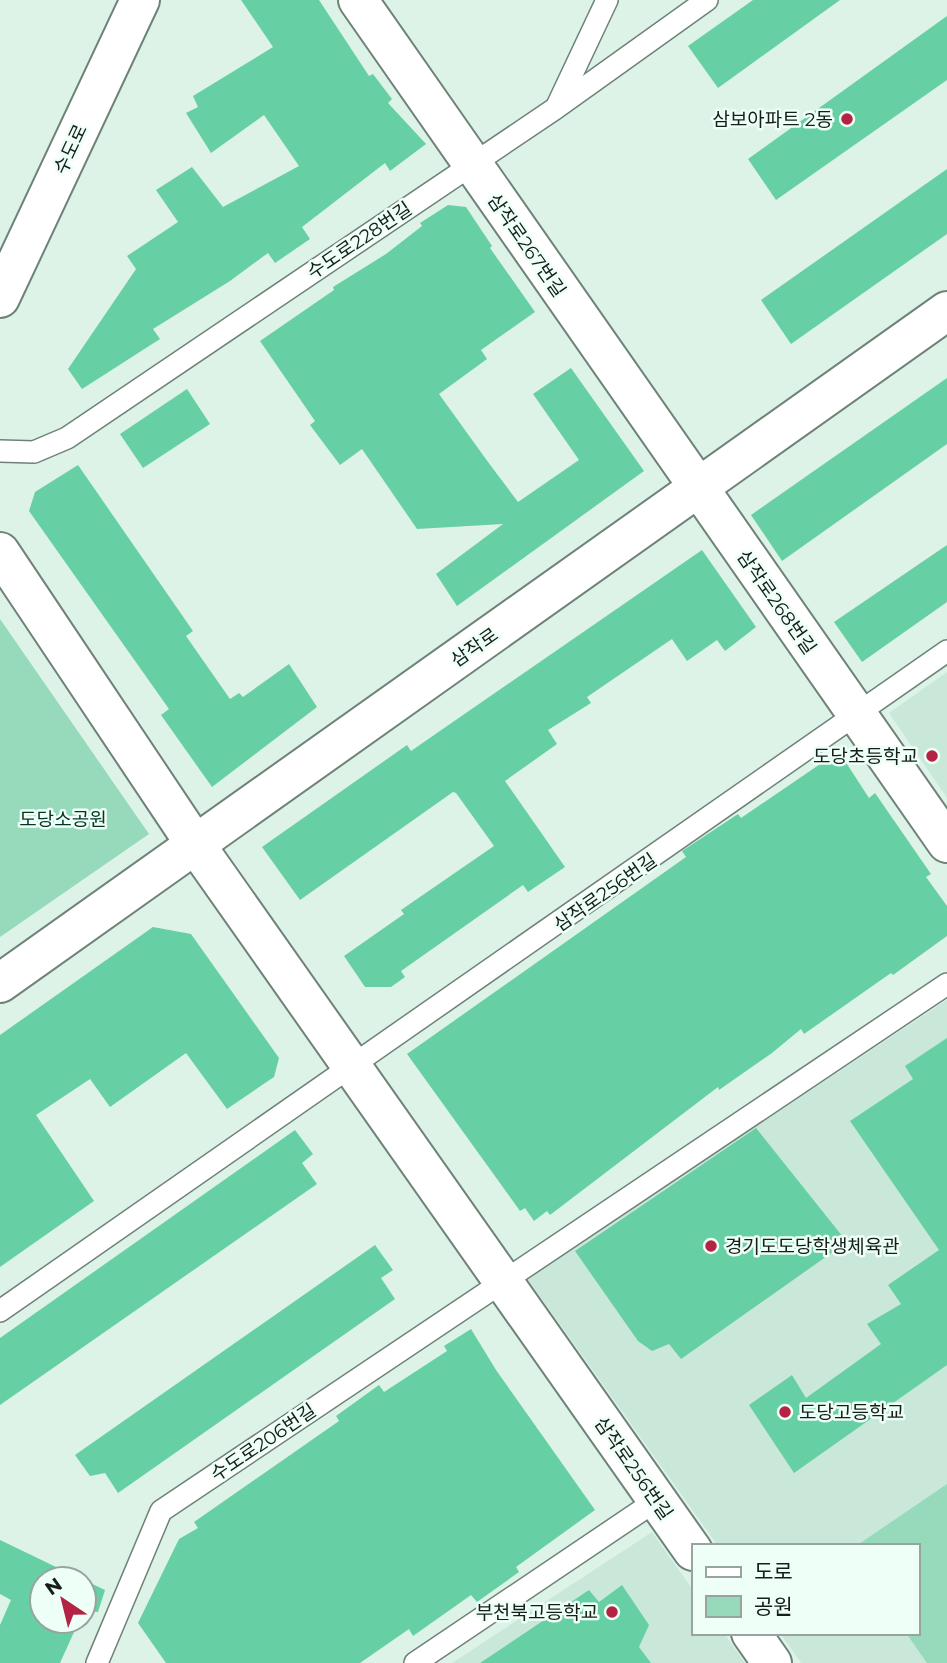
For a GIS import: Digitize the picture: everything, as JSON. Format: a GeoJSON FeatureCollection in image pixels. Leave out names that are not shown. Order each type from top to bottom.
{"type":"FeatureCollection","features":[{"type":"Feature","properties":{"kind":"street","name":"수도로"},"geometry":{"type":"LineString","coordinates":[[0,298],[140,0]]}},
{"type":"Feature","properties":{"kind":"street","name":"삼작로267번길"},"geometry":{"type":"LineString","coordinates":[[358,0],[697,488]]}},
{"type":"Feature","properties":{"kind":"street","name":"삼작로"},"geometry":{"type":"LineString","coordinates":[[0,983],[947,311]]}},
{"type":"Feature","properties":{"kind":"street","name":"삼작로268번길"},"geometry":{"type":"LineString","coordinates":[[697,488],[947,843]]}},
{"type":"Feature","properties":{"kind":"street","name":"삼작로256번길"},"geometry":{"type":"LineString","coordinates":[[0,552],[195,844],[692,1550]]}},
{"type":"Feature","properties":{"kind":"street"},"geometry":{"type":"LineString","coordinates":[[752,1635],[772,1663]]}},
{"type":"Feature","properties":{"kind":"lane"},"geometry":{"type":"LineString","coordinates":[[556,108],[607,0]]}},
{"type":"Feature","properties":{"kind":"lane","name":"수도로228번길"},"geometry":{"type":"LineString","coordinates":[[0,451],[34,452],[67,438],[556,108],[706,0]]}},
{"type":"Feature","properties":{"kind":"lane"},"geometry":{"type":"LineString","coordinates":[[857,715],[947,652]]}},
{"type":"Feature","properties":{"kind":"lane","name":"삼작로256번길"},"geometry":{"type":"LineString","coordinates":[[353,1068],[857,715]]}},
{"type":"Feature","properties":{"kind":"lane"},"geometry":{"type":"LineString","coordinates":[[503,1281],[947,984]]}},
{"type":"Feature","properties":{"kind":"lane"},"geometry":{"type":"LineString","coordinates":[[0,1311],[353,1068]]}},
{"type":"Feature","properties":{"kind":"lane","name":"수도로206번길"},"geometry":{"type":"LineString","coordinates":[[97,1663],[161,1511],[503,1281]]}},
{"type":"Feature","properties":{"kind":"lane"},"geometry":{"type":"LineString","coordinates":[[415,1663],[657,1500]]}},
{"type":"Feature","properties":{"kind":"shaded area","name":"도당초등학교"},"geometry":{"type":"Polygon","coordinates":[[[947,672],[947,798],[889,713],[947,672]]]}},
{"type":"Feature","properties":{"kind":"shaded area","name":"도당고등학교"},"geometry":{"type":"Polygon","coordinates":[[[947,1000],[947,1663],[801,1663],[781,1635],[919,1635],[919,1544],[717,1544],[527,1278],[947,1000]]]}},
{"type":"Feature","properties":{"kind":"shaded area","name":"부천북고등학교"},"geometry":{"type":"Polygon","coordinates":[[[652,1532],[692,1589],[692,1635],[725,1635],[745,1663],[452,1663],[652,1532]]]}},
{"type":"Feature","properties":{"kind":"green space","name":"도당소공원"},"geometry":{"type":"Polygon","coordinates":[[[0,619],[149,834],[0,937],[0,619]]]}},
{"type":"Feature","properties":{"kind":"green space"},"geometry":{"type":"Polygon","coordinates":[[[947,1484],[947,1663],[927,1663],[907,1635],[919,1635],[919,1544],[859,1544],[947,1484]]]}},
{"type":"Feature","properties":{"kind":"building"},"geometry":{"type":"Polygon","coordinates":[[[241,0],[319,0],[369,76],[373,74],[392,99],[388,103],[426,144],[390,171],[385,163],[302,227],[310,239],[275,263],[268,253],[230,281],[153,329],[160,339],[82,389],[68,369],[136,269],[127,256],[178,222],[156,190],[192,167],[223,207],[299,166],[264,115],[211,153],[186,113],[198,107],[193,96],[273,47],[241,0]]]}},
{"type":"Feature","properties":{"kind":"building"},"geometry":{"type":"Polygon","coordinates":[[[753,0],[840,0],[718,88],[688,46],[753,0]]]}},
{"type":"Feature","properties":{"kind":"building","name":"삼보아파트 2동"},"geometry":{"type":"Polygon","coordinates":[[[947,16],[947,80],[776,200],[748,159],[947,16]]]}},
{"type":"Feature","properties":{"kind":"building"},"geometry":{"type":"Polygon","coordinates":[[[947,169],[947,234],[791,344],[761,300],[947,169]]]}},
{"type":"Feature","properties":{"kind":"building"},"geometry":{"type":"Polygon","coordinates":[[[448,205],[466,207],[492,246],[490,248],[535,312],[481,350],[487,359],[439,394],[488,462],[518,502],[579,460],[533,394],[571,368],[644,471],[457,606],[436,574],[503,524],[417,529],[362,449],[340,465],[310,425],[315,421],[260,341],[334,290],[333,287],[386,254],[422,226],[420,223],[448,205]]]}},
{"type":"Feature","properties":{"kind":"building"},"geometry":{"type":"Polygon","coordinates":[[[947,378],[947,444],[782,561],[751,515],[947,378]]]}},
{"type":"Feature","properties":{"kind":"building"},"geometry":{"type":"Polygon","coordinates":[[[187,389],[210,424],[143,468],[120,434],[187,389]]]}},
{"type":"Feature","properties":{"kind":"building"},"geometry":{"type":"Polygon","coordinates":[[[78,465],[193,631],[186,636],[230,699],[239,693],[243,697],[289,664],[317,707],[212,787],[161,715],[169,709],[29,511],[35,492],[78,465]]]}},
{"type":"Feature","properties":{"kind":"building"},"geometry":{"type":"Polygon","coordinates":[[[947,545],[947,602],[862,662],[834,622],[947,545]]]}},
{"type":"Feature","properties":{"kind":"building"},"geometry":{"type":"Polygon","coordinates":[[[702,550],[756,627],[725,651],[717,640],[687,661],[672,639],[587,697],[591,703],[548,730],[557,744],[505,781],[565,867],[528,892],[523,885],[401,971],[405,977],[391,987],[365,987],[344,956],[404,914],[401,910],[494,846],[456,793],[453,792],[300,900],[262,847],[407,745],[411,751],[702,550]]]}},
{"type":"Feature","properties":{"kind":"building"},"geometry":{"type":"Polygon","coordinates":[[[829,758],[845,761],[869,798],[875,793],[931,874],[926,877],[947,906],[947,936],[804,1034],[801,1029],[719,1090],[718,1087],[550,1215],[547,1211],[534,1221],[525,1208],[520,1211],[407,1054],[686,857],[682,851],[738,814],[741,818],[829,758]]]}},
{"type":"Feature","properties":{"kind":"building"},"geometry":{"type":"Polygon","coordinates":[[[153,927],[191,934],[279,1058],[274,1077],[227,1109],[186,1053],[110,1107],[90,1079],[36,1115],[94,1201],[0,1267],[0,1035],[153,927]]]}},
{"type":"Feature","properties":{"kind":"building"},"geometry":{"type":"Polygon","coordinates":[[[947,1038],[947,1365],[794,1473],[749,1405],[792,1375],[806,1398],[881,1344],[867,1324],[901,1304],[888,1285],[939,1250],[850,1121],[913,1079],[905,1066],[947,1038]]]}},
{"type":"Feature","properties":{"kind":"building","name":"경기도도당학생체육관"},"geometry":{"type":"Polygon","coordinates":[[[756,1128],[847,1242],[681,1359],[669,1344],[652,1351],[638,1341],[575,1251],[756,1128]]]}},
{"type":"Feature","properties":{"kind":"building"},"geometry":{"type":"Polygon","coordinates":[[[295,1130],[313,1154],[302,1163],[317,1184],[0,1405],[0,1338],[295,1130]]]}},
{"type":"Feature","properties":{"kind":"building"},"geometry":{"type":"Polygon","coordinates":[[[375,1245],[393,1270],[381,1278],[395,1299],[118,1493],[105,1473],[90,1476],[75,1455],[375,1245]]]}},
{"type":"Feature","properties":{"kind":"building"},"geometry":{"type":"Polygon","coordinates":[[[471,1329],[496,1370],[595,1510],[516,1567],[519,1572],[477,1602],[471,1595],[413,1636],[409,1629],[360,1663],[166,1663],[138,1623],[179,1539],[198,1528],[194,1522],[339,1421],[336,1416],[379,1385],[384,1392],[447,1351],[444,1346],[471,1329]]]}},
{"type":"Feature","properties":{"kind":"building"},"geometry":{"type":"Polygon","coordinates":[[[0,1540],[52,1565],[28,1565],[28,1635],[73,1635],[60,1663],[0,1663],[0,1625],[11,1600],[0,1594],[0,1540]]]}},
{"type":"Feature","properties":{"kind":"building"},"geometry":{"type":"Polygon","coordinates":[[[622,1585],[649,1625],[639,1647],[651,1663],[480,1663],[589,1590],[599,1602],[622,1585]]]}},
{"type":"Feature","properties":{"kind":"building"},"geometry":{"type":"Polygon","coordinates":[[[98,1587],[105,1590],[98,1612],[98,1587]]]}},
{"type":"Feature","properties":{"kind":"place","name":"삼보아파트 2동"},"geometry":{"type":"Point","coordinates":[847,119]}},
{"type":"Feature","properties":{"kind":"place","name":"도당초등학교"},"geometry":{"type":"Point","coordinates":[932,756]}},
{"type":"Feature","properties":{"kind":"place","name":"경기도도당학생체육관"},"geometry":{"type":"Point","coordinates":[711,1246]}},
{"type":"Feature","properties":{"kind":"place","name":"도당고등학교"},"geometry":{"type":"Point","coordinates":[785,1412]}},
{"type":"Feature","properties":{"kind":"place","name":"부천북고등학교"},"geometry":{"type":"Point","coordinates":[612,1612]}}]}
